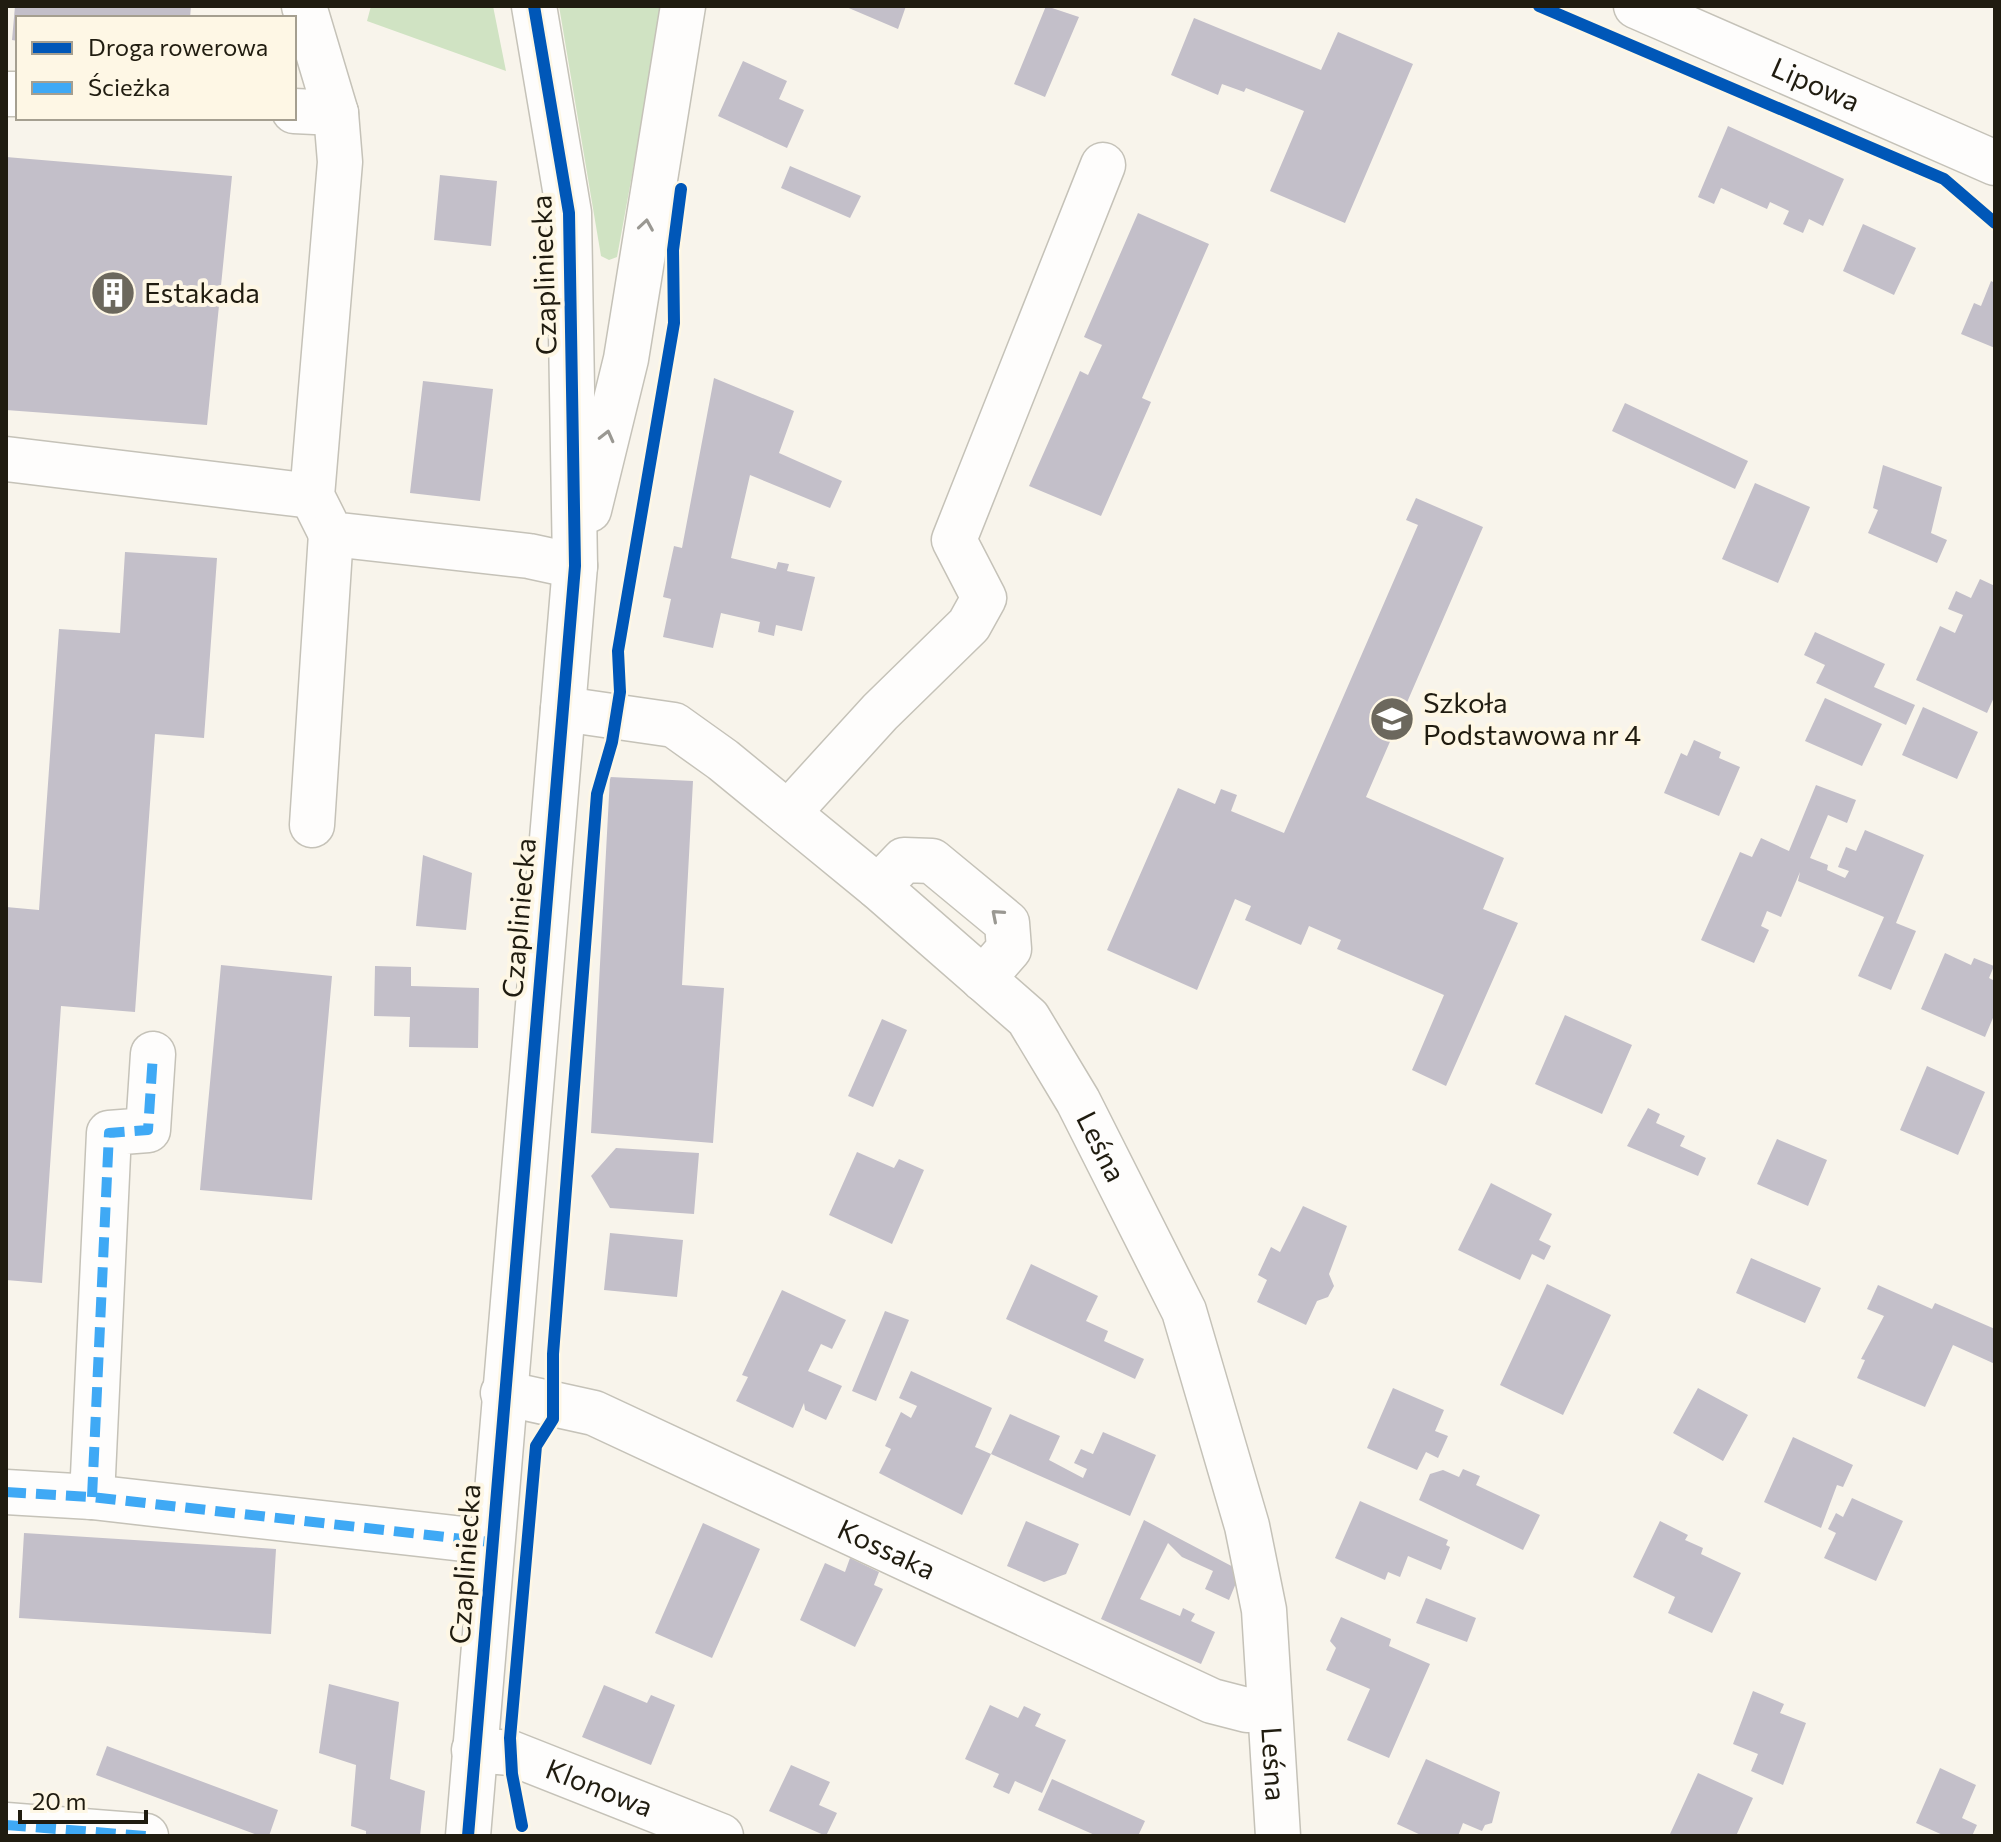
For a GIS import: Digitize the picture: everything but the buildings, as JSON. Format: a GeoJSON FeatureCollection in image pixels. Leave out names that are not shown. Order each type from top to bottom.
{"type":"FeatureCollection","features":[{"type":"Feature","properties":{"kind":"street"},"geometry":{"type":"LineString","coordinates":[[304,6],[315,112],[340,162],[321,515],[312,825]]}},
{"type":"Feature","properties":{"kind":"street","name":"Czapliniecka"},"geometry":{"type":"LineString","coordinates":[[468,1836],[490,1542],[575,566],[569,213],[534,6]]}},
{"type":"Feature","properties":{"kind":"street","name":"Czapliniecka"},"geometry":{"type":"LineString","coordinates":[[575,566],[626,359],[683,6]]}},
{"type":"Feature","properties":{"kind":"street","name":"Lipowa"},"geometry":{"type":"LineString","coordinates":[[1636,6],[1995,163]]}},
{"type":"Feature","properties":{"kind":"street"},"geometry":{"type":"LineString","coordinates":[[788,813],[880,712],[969,625],[984,598],[954,540],[1103,165]]}},
{"type":"Feature","properties":{"kind":"street"},"geometry":{"type":"LineString","coordinates":[[6,459],[321,515],[575,566]]}},
{"type":"Feature","properties":{"kind":"street","name":"Leśna"},"geometry":{"type":"LineString","coordinates":[[563,709],[674,725],[878,887],[1028,1018],[1078,1101],[1184,1311],[1247,1526],[1264,1610],[1278,1836]]}},
{"type":"Feature","properties":{"kind":"street"},"geometry":{"type":"LineString","coordinates":[[878,887],[904,860],[932,861],[1007,923],[1009,949],[983,979]]}},
{"type":"Feature","properties":{"kind":"street"},"geometry":{"type":"LineString","coordinates":[[92,1497],[109,1133],[148,1130],[153,1054]]}},
{"type":"Feature","properties":{"kind":"street","name":"Kossaka"},"geometry":{"type":"LineString","coordinates":[[503,1393],[594,1413],[1212,1701],[1247,1710],[1268,1709]]}},
{"type":"Feature","properties":{"kind":"street"},"geometry":{"type":"LineString","coordinates":[[6,1492],[92,1497],[490,1542]]}},
{"type":"Feature","properties":{"kind":"street","name":"Klonowa"},"geometry":{"type":"LineString","coordinates":[[474,1750],[511,1753],[721,1836]]}},
{"type":"Feature","properties":{"kind":"street"},"geometry":{"type":"LineString","coordinates":[[6,1825],[146,1836]]}},
{"type":"Feature","properties":{"kind":"green space"},"geometry":{"type":"Polygon","coordinates":[[[371,6],[493,6],[506,71],[367,21],[371,6]]]}},
{"type":"Feature","properties":{"kind":"green space"},"geometry":{"type":"Polygon","coordinates":[[[559,6],[663,6],[617,257],[609,260],[601,256],[559,6]]]}},
{"type":"Feature","properties":{"kind":"marked path"},"geometry":{"type":"LineString","coordinates":[[92,1497],[109,1133],[148,1130],[153,1054]]}},
{"type":"Feature","properties":{"kind":"marked path"},"geometry":{"type":"LineString","coordinates":[[6,1492],[92,1497],[490,1542]]}},
{"type":"Feature","properties":{"kind":"marked path"},"geometry":{"type":"LineString","coordinates":[[6,1825],[146,1836]]}},
{"type":"Feature","properties":{"kind":"cycle path"},"geometry":{"type":"LineString","coordinates":[[468,1836],[575,566],[569,213],[534,6]]}},
{"type":"Feature","properties":{"kind":"cycle path"},"geometry":{"type":"LineString","coordinates":[[1539,6],[1944,179],[1995,223]]}},
{"type":"Feature","properties":{"kind":"cycle path"},"geometry":{"type":"LineString","coordinates":[[522,1826],[512,1774],[510,1738],[536,1446],[553,1419],[553,1354],[597,794],[612,742],[620,692],[618,651],[674,323],[673,250],[681,189]]}},
{"type":"Feature","properties":{"kind":"place","name":"Estakada"},"geometry":{"type":"Point","coordinates":[113,293]}},
{"type":"Feature","properties":{"kind":"place","name":"Szkoła Podstawowa nr 4"},"geometry":{"type":"Point","coordinates":[1392,719]}}]}
